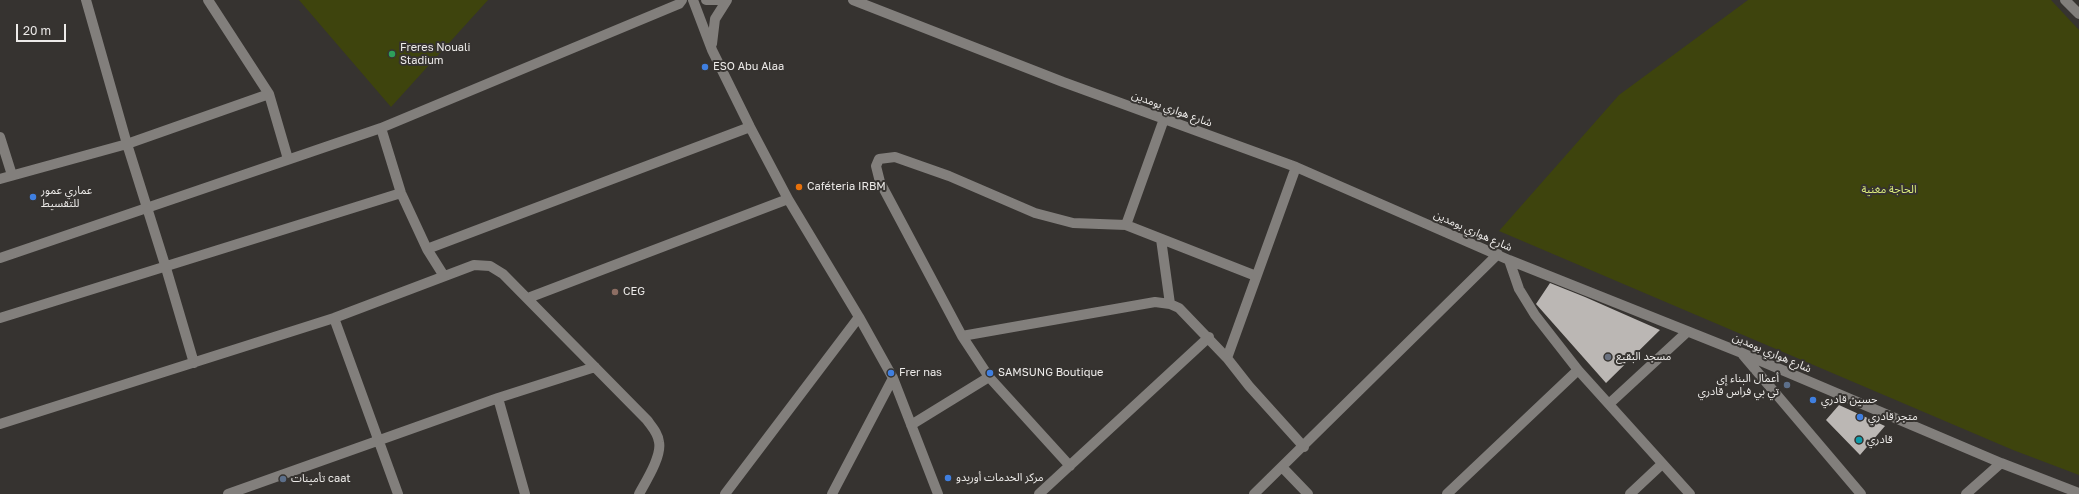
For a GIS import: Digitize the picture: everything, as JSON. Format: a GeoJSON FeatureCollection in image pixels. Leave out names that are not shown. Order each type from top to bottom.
{"type":"FeatureCollection","features":[{"type":"Feature","properties":{"kind":"street"},"geometry":{"type":"LineString","coordinates":[[86,0],[127,144],[194,363]]}},
{"type":"Feature","properties":{"kind":"street"},"geometry":{"type":"LineString","coordinates":[[208,0],[269,94],[288,159]]}},
{"type":"Feature","properties":{"kind":"street"},"geometry":{"type":"LineString","coordinates":[[0,258],[381,128],[679,4],[682,0]]}},
{"type":"Feature","properties":{"kind":"street"},"geometry":{"type":"LineString","coordinates":[[693,0],[712,50],[750,127],[788,198],[859,317],[893,378],[938,494]]}},
{"type":"Feature","properties":{"kind":"street"},"geometry":{"type":"LineString","coordinates":[[706,0],[718,0]]}},
{"type":"Feature","properties":{"kind":"street"},"geometry":{"type":"LineString","coordinates":[[712,50],[712,35],[715,19],[727,0]]}},
{"type":"Feature","properties":{"kind":"street","name":"شارع هواري بومدين"},"geometry":{"type":"LineString","coordinates":[[853,0],[1164,119],[1296,167],[1509,260],[1742,353],[2001,463],[2079,493]]}},
{"type":"Feature","properties":{"kind":"street"},"geometry":{"type":"LineString","coordinates":[[2065,0],[2079,14]]}},
{"type":"Feature","properties":{"kind":"street"},"geometry":{"type":"LineString","coordinates":[[0,179],[127,144],[269,94]]}},
{"type":"Feature","properties":{"kind":"street"},"geometry":{"type":"LineString","coordinates":[[1126,225],[1164,119]]}},
{"type":"Feature","properties":{"kind":"street"},"geometry":{"type":"LineString","coordinates":[[427,249],[750,127]]}},
{"type":"Feature","properties":{"kind":"street"},"geometry":{"type":"LineString","coordinates":[[381,128],[402,193],[427,249],[444,276]]}},
{"type":"Feature","properties":{"kind":"street"},"geometry":{"type":"LineString","coordinates":[[0,137],[12,175]]}},
{"type":"Feature","properties":{"kind":"street"},"geometry":{"type":"LineString","coordinates":[[1070,466],[989,377],[962,336],[880,182],[876,166],[879,159],[895,157],[949,176],[1035,213],[1073,223],[1126,225],[1256,276]]}},
{"type":"Feature","properties":{"kind":"street"},"geometry":{"type":"LineString","coordinates":[[1227,358],[1296,167]]}},
{"type":"Feature","properties":{"kind":"street"},"geometry":{"type":"LineString","coordinates":[[0,318],[166,268],[402,193]]}},
{"type":"Feature","properties":{"kind":"street"},"geometry":{"type":"LineString","coordinates":[[528,298],[788,198]]}},
{"type":"Feature","properties":{"kind":"street"},"geometry":{"type":"LineString","coordinates":[[1161,239],[1170,304]]}},
{"type":"Feature","properties":{"kind":"street"},"geometry":{"type":"LineString","coordinates":[[1254,494],[1304,447],[1498,254]]}},
{"type":"Feature","properties":{"kind":"street"},"geometry":{"type":"LineString","coordinates":[[1509,260],[1519,289],[1535,315],[1578,370],[1690,494]]}},
{"type":"Feature","properties":{"kind":"street"},"geometry":{"type":"LineString","coordinates":[[0,424],[334,318],[474,265],[490,266],[504,274],[595,366],[656,431],[659,442],[658,455],[639,494]]}},
{"type":"Feature","properties":{"kind":"street"},"geometry":{"type":"LineString","coordinates":[[962,336],[1155,302],[1170,304],[1179,308],[1209,337],[1249,386],[1304,447]]}},
{"type":"Feature","properties":{"kind":"street"},"geometry":{"type":"LineString","coordinates":[[724,494],[859,317]]}},
{"type":"Feature","properties":{"kind":"street"},"geometry":{"type":"LineString","coordinates":[[334,318],[380,440],[398,494]]}},
{"type":"Feature","properties":{"kind":"street"},"geometry":{"type":"LineString","coordinates":[[1609,404],[1687,332]]}},
{"type":"Feature","properties":{"kind":"street"},"geometry":{"type":"LineString","coordinates":[[1039,494],[1209,337]]}},
{"type":"Feature","properties":{"kind":"street"},"geometry":{"type":"LineString","coordinates":[[1742,353],[1860,494]]}},
{"type":"Feature","properties":{"kind":"street"},"geometry":{"type":"LineString","coordinates":[[228,494],[498,398],[595,366]]}},
{"type":"Feature","properties":{"kind":"street"},"geometry":{"type":"LineString","coordinates":[[1447,494],[1578,370]]}},
{"type":"Feature","properties":{"kind":"street"},"geometry":{"type":"LineString","coordinates":[[911,425],[989,377]]}},
{"type":"Feature","properties":{"kind":"street"},"geometry":{"type":"LineString","coordinates":[[832,494],[893,378]]}},
{"type":"Feature","properties":{"kind":"street"},"geometry":{"type":"LineString","coordinates":[[498,398],[525,494]]}},
{"type":"Feature","properties":{"kind":"street"},"geometry":{"type":"LineString","coordinates":[[1966,494],[2001,463]]}},
{"type":"Feature","properties":{"kind":"street"},"geometry":{"type":"LineString","coordinates":[[1630,494],[1662,464]]}},
{"type":"Feature","properties":{"kind":"street"},"geometry":{"type":"LineString","coordinates":[[1282,467],[1308,494]]}},
{"type":"Feature","properties":{"kind":"green space","name":"Freres Nouali Stadium"},"geometry":{"type":"Polygon","coordinates":[[[299,0],[488,0],[391,107],[299,0]]]}},
{"type":"Feature","properties":{"kind":"green space","name":"الحاجة مغنية"},"geometry":{"type":"Polygon","coordinates":[[[1748,0],[2051,0],[2079,30],[2079,475],[2013,450],[1499,231],[1619,95],[1748,0]]]}},
{"type":"Feature","properties":{"kind":"building","name":"مسجد البقيع"},"geometry":{"type":"Polygon","coordinates":[[[1550,283],[1660,330],[1606,383],[1536,304],[1550,283]]]}},
{"type":"Feature","properties":{"kind":"building","name":"قادري"},"geometry":{"type":"Polygon","coordinates":[[[1839,405],[1885,426],[1860,455],[1826,420],[1839,405]]]}},
{"type":"Feature","properties":{"kind":"place","name":"Freres Nouali Stadium"},"geometry":{"type":"Point","coordinates":[392,54]}},
{"type":"Feature","properties":{"kind":"place","name":"ESO Abu Alaa"},"geometry":{"type":"Point","coordinates":[705,67]}},
{"type":"Feature","properties":{"kind":"place","name":"Caféteria IRBM"},"geometry":{"type":"Point","coordinates":[799,187]}},
{"type":"Feature","properties":{"kind":"place","name":"عماري عمور للتقسيط"},"geometry":{"type":"Point","coordinates":[33,197]}},
{"type":"Feature","properties":{"kind":"place","name":"CEG"},"geometry":{"type":"Point","coordinates":[615,292]}},
{"type":"Feature","properties":{"kind":"place","name":"مسجد البقيع"},"geometry":{"type":"Point","coordinates":[1608,357]}},
{"type":"Feature","properties":{"kind":"place","name":"Frer nas"},"geometry":{"type":"Point","coordinates":[891,373]}},
{"type":"Feature","properties":{"kind":"place","name":"SAMSUNG Boutique"},"geometry":{"type":"Point","coordinates":[990,373]}},
{"type":"Feature","properties":{"kind":"place","name":"أعمال البناء إي تي بي فراس قادري"},"geometry":{"type":"Point","coordinates":[1787,385]}},
{"type":"Feature","properties":{"kind":"place","name":"حسين قادري"},"geometry":{"type":"Point","coordinates":[1813,400]}},
{"type":"Feature","properties":{"kind":"place","name":"متجر قادري"},"geometry":{"type":"Point","coordinates":[1860,417]}},
{"type":"Feature","properties":{"kind":"place","name":"قادري"},"geometry":{"type":"Point","coordinates":[1859,440]}},
{"type":"Feature","properties":{"kind":"place","name":"مركز الخدمات أوريدو"},"geometry":{"type":"Point","coordinates":[948,478]}},
{"type":"Feature","properties":{"kind":"place","name":"تأمينات caat"},"geometry":{"type":"Point","coordinates":[283,479]}}]}
